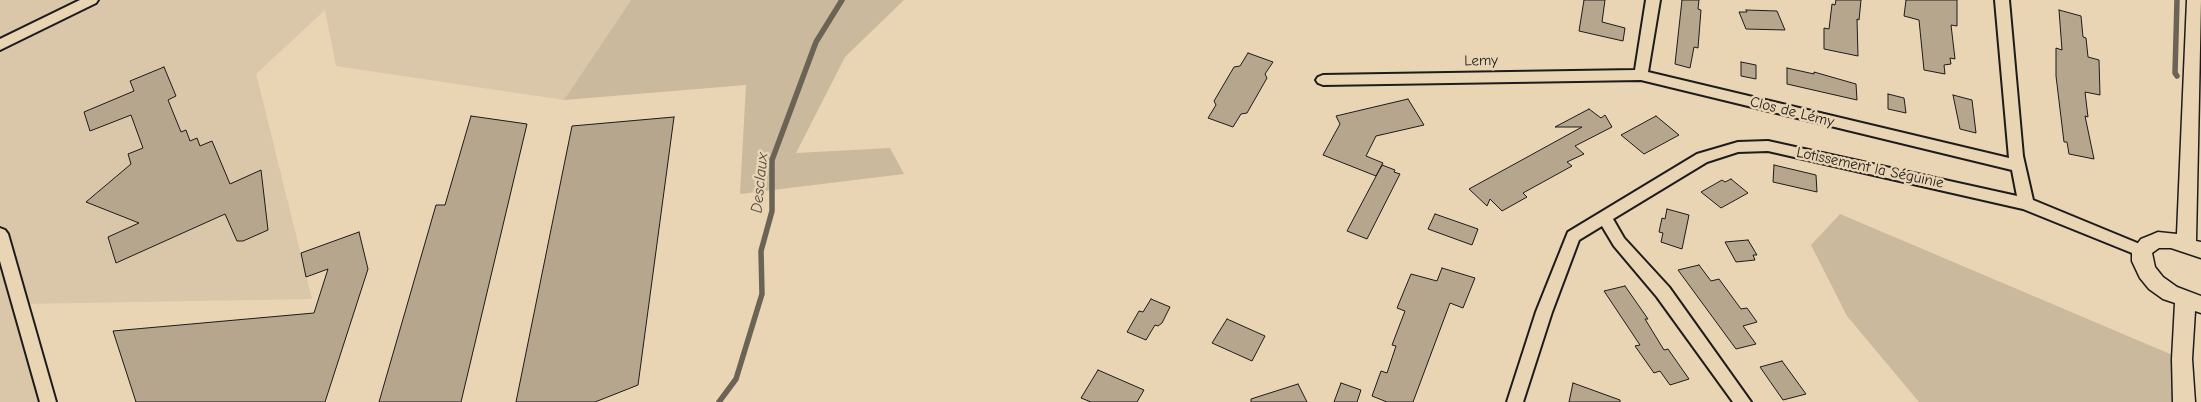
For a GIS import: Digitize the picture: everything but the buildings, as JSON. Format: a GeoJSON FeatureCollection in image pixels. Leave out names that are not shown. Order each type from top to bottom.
{"type":"FeatureCollection","features":[{"type":"Feature","properties":{"kind":"street"},"geometry":{"type":"LineString","coordinates":[[0,45],[92,0]]}},
{"type":"Feature","properties":{"kind":"street"},"geometry":{"type":"LineString","coordinates":[[1641,75],[1653,0]]}},
{"type":"Feature","properties":{"kind":"street"},"geometry":{"type":"LineString","coordinates":[[2002,0],[2006,70],[2018,166],[2026,204]]}},
{"type":"Feature","properties":{"kind":"street"},"geometry":{"type":"LineString","coordinates":[[2184,402],[2182,359],[2193,303],[2170,293],[2156,283],[2147,272],[2142,261],[2142,251],[2148,244],[2158,240],[2171,240],[2194,247],[2195,0]]}},
{"type":"Feature","properties":{"kind":"street","name":"Lemy"},"geometry":{"type":"LineString","coordinates":[[1322,80],[1641,75]]}},
{"type":"Feature","properties":{"kind":"street","name":"Clos de Lémy"},"geometry":{"type":"LineString","coordinates":[[1641,75],[2018,166]]}},
{"type":"Feature","properties":{"kind":"street","name":"Lotissement la Séguinie"},"geometry":{"type":"LineString","coordinates":[[1515,402],[1544,312],[1573,236],[1702,158],[1738,147],[1768,146],[2026,204],[2142,251]]}},
{"type":"Feature","properties":{"kind":"street"},"geometry":{"type":"LineString","coordinates":[[1605,218],[1619,242],[1663,292],[1743,402]]}},
{"type":"Feature","properties":{"kind":"street"},"geometry":{"type":"LineString","coordinates":[[0,234],[48,402]]}},
{"type":"Feature","properties":{"kind":"shaded area"},"geometry":{"type":"Polygon","coordinates":[[[0,0],[631,0],[564,100],[336,66],[325,10],[256,74],[312,299],[20,304],[50,402],[0,402],[0,0]]]}},
{"type":"Feature","properties":{"kind":"shaded area"},"geometry":{"type":"Polygon","coordinates":[[[631,0],[904,0],[845,57],[796,153],[890,148],[904,174],[740,194],[746,85],[564,100],[631,0]]]}},
{"type":"Feature","properties":{"kind":"shaded area"},"geometry":{"type":"Polygon","coordinates":[[[1840,214],[2182,359],[2178,402],[1919,402],[1847,316],[1811,245],[1840,214]]]}},
{"type":"Feature","properties":{"kind":"waterway","name":"Desclaux"},"geometry":{"type":"LineString","coordinates":[[719,402],[736,379],[762,294],[761,251],[772,211],[772,160],[816,42],[842,0]]}},
{"type":"Feature","properties":{"kind":"waterway"},"geometry":{"type":"LineString","coordinates":[[2177,0],[2175,73],[2177,76]]}}]}
